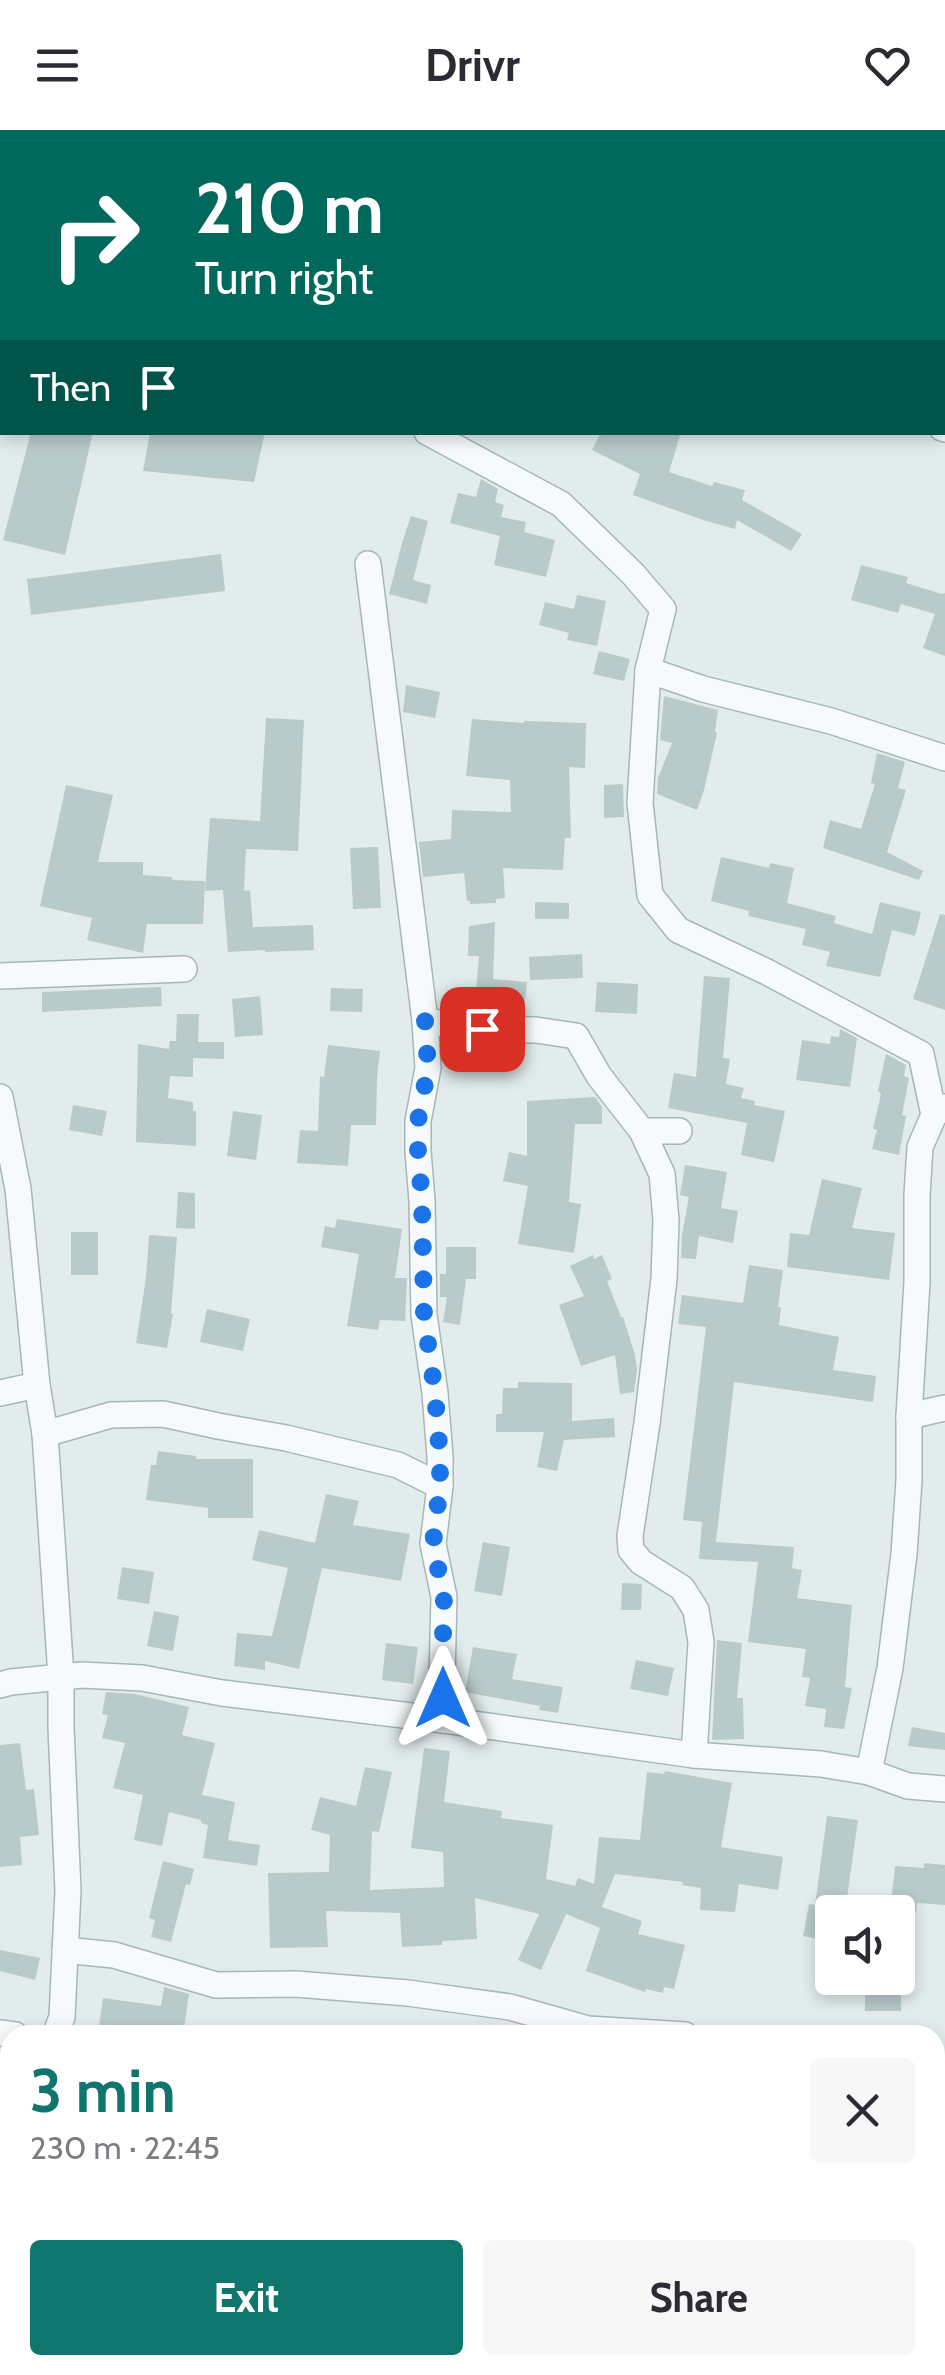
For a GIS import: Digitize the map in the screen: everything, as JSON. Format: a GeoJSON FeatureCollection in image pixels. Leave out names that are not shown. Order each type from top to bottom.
{"type":"FeatureCollection","features":[{"type":"Feature","properties":{"kind":"street"},"geometry":{"type":"LineString","coordinates":[[433,435],[561,504],[663,609],[648,670],[640,803],[650,895],[678,930],[768,972],[921,1054],[939,1111],[920,1147],[904,1554],[890,1668],[869,1772]]}},
{"type":"Feature","properties":{"kind":"street"},"geometry":{"type":"LineString","coordinates":[[368,564],[425,1021],[428,1068],[418,1121],[418,1151],[424,1315],[440,1457],[433,1544],[444,1597],[444,1720]]}},
{"type":"Feature","properties":{"kind":"street"},"geometry":{"type":"LineString","coordinates":[[648,670],[945,758]]}},
{"type":"Feature","properties":{"kind":"street"},"geometry":{"type":"LineString","coordinates":[[0,976],[184,969]]}},
{"type":"Feature","properties":{"kind":"street"},"geometry":{"type":"LineString","coordinates":[[425,1021],[576,1036],[600,1076],[642,1131],[662,1174],[664,1279],[648,1423],[630,1536],[631,1550],[641,1562],[682,1588],[696,1610],[701,1642],[694,1756]]}},
{"type":"Feature","properties":{"kind":"street"},"geometry":{"type":"LineString","coordinates":[[0,1097],[18,1189],[45,1434],[62,1677],[68,1892],[59,2025]]}},
{"type":"Feature","properties":{"kind":"street"},"geometry":{"type":"LineString","coordinates":[[642,1131],[679,1132]]}},
{"type":"Feature","properties":{"kind":"street"},"geometry":{"type":"LineString","coordinates":[[0,1392],[38,1385]]}},
{"type":"Feature","properties":{"kind":"street"},"geometry":{"type":"LineString","coordinates":[[909,1416],[945,1408]]}},
{"type":"Feature","properties":{"kind":"street"},"geometry":{"type":"LineString","coordinates":[[45,1434],[111,1415],[163,1414],[398,1465],[440,1486]]}},
{"type":"Feature","properties":{"kind":"street"},"geometry":{"type":"LineString","coordinates":[[398,1465],[440,1457]]}},
{"type":"Feature","properties":{"kind":"street"},"geometry":{"type":"LineString","coordinates":[[0,1686],[82,1675],[142,1678],[222,1693],[694,1756],[821,1764],[869,1772],[908,1786],[945,1789]]}},
{"type":"Feature","properties":{"kind":"street"},"geometry":{"type":"LineString","coordinates":[[65,1950],[114,1955],[216,1985],[296,1984],[408,1993],[510,2007],[574,2025]]}},
{"type":"Feature","properties":{"kind":"building"},"geometry":{"type":"Polygon","coordinates":[[[30,435],[92,435],[65,555],[3,540],[30,435]]]}},
{"type":"Feature","properties":{"kind":"building"},"geometry":{"type":"Polygon","coordinates":[[[149,435],[264,435],[254,482],[143,471],[149,435]]]}},
{"type":"Feature","properties":{"kind":"building"},"geometry":{"type":"Polygon","coordinates":[[[600,435],[680,435],[669,472],[712,486],[714,482],[745,490],[742,500],[802,534],[791,551],[737,520],[735,529],[633,495],[640,474],[592,450],[600,435]]]}},
{"type":"Feature","properties":{"kind":"building"},"geometry":{"type":"Polygon","coordinates":[[[481,479],[498,489],[495,502],[504,505],[501,517],[526,522],[524,532],[555,540],[546,577],[494,565],[500,536],[450,523],[458,493],[476,497],[481,479]]]}},
{"type":"Feature","properties":{"kind":"building"},"geometry":{"type":"Polygon","coordinates":[[[411,516],[428,521],[413,580],[431,585],[427,604],[389,594],[411,516]]]}},
{"type":"Feature","properties":{"kind":"building"},"geometry":{"type":"Polygon","coordinates":[[[221,554],[225,591],[31,615],[27,579],[221,554]]]}},
{"type":"Feature","properties":{"kind":"building"},"geometry":{"type":"Polygon","coordinates":[[[861,565],[908,577],[906,583],[945,593],[945,656],[923,648],[935,614],[901,604],[898,613],[851,600],[861,565]]]}},
{"type":"Feature","properties":{"kind":"building"},"geometry":{"type":"Polygon","coordinates":[[[577,595],[606,601],[597,646],[567,640],[569,633],[539,625],[545,602],[574,609],[577,595]]]}},
{"type":"Feature","properties":{"kind":"building"},"geometry":{"type":"Polygon","coordinates":[[[599,651],[630,659],[624,681],[593,674],[599,651]]]}},
{"type":"Feature","properties":{"kind":"building"},"geometry":{"type":"Polygon","coordinates":[[[406,685],[440,692],[435,718],[403,712],[406,685]]]}},
{"type":"Feature","properties":{"kind":"building"},"geometry":{"type":"Polygon","coordinates":[[[664,696],[718,710],[717,733],[697,810],[657,794],[658,778],[672,743],[660,740],[664,696]]]}},
{"type":"Feature","properties":{"kind":"building"},"geometry":{"type":"Polygon","coordinates":[[[266,718],[304,720],[298,851],[246,849],[244,891],[250,890],[253,927],[313,925],[314,950],[228,952],[223,890],[205,891],[210,818],[260,821],[266,718]]]}},
{"type":"Feature","properties":{"kind":"building"},"geometry":{"type":"Polygon","coordinates":[[[472,719],[586,723],[585,768],[569,767],[571,838],[565,838],[563,870],[503,868],[505,898],[496,899],[496,903],[470,904],[464,873],[423,877],[419,842],[451,839],[452,810],[511,812],[510,780],[466,776],[472,719]]]}},
{"type":"Feature","properties":{"kind":"building"},"geometry":{"type":"Polygon","coordinates":[[[877,753],[905,762],[898,788],[906,790],[887,852],[923,871],[919,880],[823,848],[830,820],[861,829],[875,784],[871,783],[877,753]]]}},
{"type":"Feature","properties":{"kind":"building"},"geometry":{"type":"Polygon","coordinates":[[[623,784],[624,817],[604,818],[604,785],[623,784]]]}},
{"type":"Feature","properties":{"kind":"building"},"geometry":{"type":"Polygon","coordinates":[[[66,785],[113,795],[98,862],[143,862],[143,875],[205,881],[203,924],[147,924],[143,953],[87,940],[92,918],[40,906],[66,785]]]}},
{"type":"Feature","properties":{"kind":"building"},"geometry":{"type":"Polygon","coordinates":[[[378,847],[381,908],[353,909],[350,848],[378,847]]]}},
{"type":"Feature","properties":{"kind":"building"},"geometry":{"type":"Polygon","coordinates":[[[721,857],[769,868],[770,863],[794,868],[787,903],[836,916],[834,923],[872,934],[880,902],[921,912],[915,936],[892,930],[880,977],[826,966],[830,952],[802,945],[806,929],[748,916],[749,911],[711,901],[721,857]]]}},
{"type":"Feature","properties":{"kind":"building"},"geometry":{"type":"Polygon","coordinates":[[[535,902],[569,903],[569,919],[535,919],[535,902]]]}},
{"type":"Feature","properties":{"kind":"building"},"geometry":{"type":"Polygon","coordinates":[[[940,914],[945,915],[945,1010],[913,999],[940,914]]]}},
{"type":"Feature","properties":{"kind":"building"},"geometry":{"type":"Polygon","coordinates":[[[495,922],[493,979],[527,982],[524,1009],[475,1004],[479,956],[468,956],[469,926],[495,922]]]}},
{"type":"Feature","properties":{"kind":"building"},"geometry":{"type":"Polygon","coordinates":[[[582,954],[583,978],[530,980],[529,957],[582,954]]]}},
{"type":"Feature","properties":{"kind":"building"},"geometry":{"type":"Polygon","coordinates":[[[704,976],[730,978],[723,1058],[730,1059],[726,1084],[744,1088],[741,1098],[755,1101],[754,1105],[785,1111],[774,1162],[741,1155],[747,1123],[668,1108],[674,1073],[696,1077],[704,976]]]}},
{"type":"Feature","properties":{"kind":"building"},"geometry":{"type":"Polygon","coordinates":[[[597,982],[638,984],[637,1014],[595,1012],[597,982]]]}},
{"type":"Feature","properties":{"kind":"building"},"geometry":{"type":"Polygon","coordinates":[[[161,987],[162,1006],[42,1012],[42,992],[161,987]]]}},
{"type":"Feature","properties":{"kind":"building"},"geometry":{"type":"Polygon","coordinates":[[[331,988],[363,989],[362,1012],[330,1011],[331,988]]]}},
{"type":"Feature","properties":{"kind":"building"},"geometry":{"type":"Polygon","coordinates":[[[260,996],[263,1035],[235,1037],[232,999],[260,996]]]}},
{"type":"Feature","properties":{"kind":"building"},"geometry":{"type":"Polygon","coordinates":[[[177,1014],[199,1014],[198,1042],[224,1042],[224,1059],[193,1058],[193,1077],[170,1076],[168,1098],[193,1102],[196,1146],[136,1142],[138,1044],[169,1049],[170,1041],[176,1041],[177,1014]]]}},
{"type":"Feature","properties":{"kind":"building"},"geometry":{"type":"Polygon","coordinates":[[[840,1029],[857,1038],[850,1087],[796,1080],[802,1040],[830,1044],[831,1036],[839,1037],[840,1029]]]}},
{"type":"Feature","properties":{"kind":"building"},"geometry":{"type":"Polygon","coordinates":[[[328,1045],[380,1051],[376,1125],[351,1125],[348,1166],[297,1163],[300,1130],[318,1131],[320,1076],[324,1077],[328,1045]]]}},
{"type":"Feature","properties":{"kind":"building"},"geometry":{"type":"Polygon","coordinates":[[[886,1054],[906,1065],[904,1076],[909,1078],[899,1155],[872,1149],[886,1054]]]}},
{"type":"Feature","properties":{"kind":"building"},"geometry":{"type":"Polygon","coordinates":[[[595,1097],[602,1107],[602,1124],[575,1124],[569,1202],[581,1204],[574,1253],[518,1244],[528,1186],[503,1181],[509,1152],[527,1156],[527,1101],[595,1097]]]}},
{"type":"Feature","properties":{"kind":"building"},"geometry":{"type":"Polygon","coordinates":[[[73,1105],[107,1111],[102,1136],[69,1130],[73,1105]]]}},
{"type":"Feature","properties":{"kind":"building"},"geometry":{"type":"Polygon","coordinates":[[[233,1111],[262,1115],[256,1160],[227,1156],[233,1111]]]}},
{"type":"Feature","properties":{"kind":"building"},"geometry":{"type":"Polygon","coordinates":[[[685,1165],[727,1172],[721,1208],[738,1211],[733,1243],[699,1236],[696,1259],[681,1258],[689,1197],[680,1195],[685,1165]]]}},
{"type":"Feature","properties":{"kind":"building"},"geometry":{"type":"Polygon","coordinates":[[[822,1179],[862,1188],[852,1228],[895,1233],[889,1280],[787,1267],[790,1233],[809,1235],[822,1179]]]}},
{"type":"Feature","properties":{"kind":"building"},"geometry":{"type":"Polygon","coordinates":[[[178,1192],[195,1193],[195,1229],[176,1228],[178,1192]]]}},
{"type":"Feature","properties":{"kind":"building"},"geometry":{"type":"Polygon","coordinates":[[[337,1219],[402,1229],[395,1278],[407,1278],[405,1321],[380,1320],[378,1330],[347,1326],[359,1254],[321,1247],[325,1226],[335,1228],[337,1219]]]}},
{"type":"Feature","properties":{"kind":"building"},"geometry":{"type":"Polygon","coordinates":[[[71,1232],[98,1232],[98,1275],[71,1275],[71,1232]]]}},
{"type":"Feature","properties":{"kind":"building"},"geometry":{"type":"Polygon","coordinates":[[[149,1235],[177,1237],[167,1348],[136,1343],[149,1235]]]}},
{"type":"Feature","properties":{"kind":"building"},"geometry":{"type":"Polygon","coordinates":[[[446,1247],[476,1247],[476,1279],[466,1279],[460,1325],[443,1322],[447,1297],[440,1297],[440,1274],[446,1274],[446,1247]]]}},
{"type":"Feature","properties":{"kind":"building"},"geometry":{"type":"Polygon","coordinates":[[[593,1255],[594,1259],[602,1255],[612,1279],[607,1281],[635,1355],[634,1392],[620,1394],[615,1355],[581,1366],[559,1305],[584,1296],[570,1266],[593,1255]]]}},
{"type":"Feature","properties":{"kind":"building"},"geometry":{"type":"Polygon","coordinates":[[[749,1265],[783,1270],[779,1325],[839,1337],[833,1370],[876,1376],[873,1402],[734,1382],[716,1542],[794,1547],[792,1568],[802,1570],[797,1598],[852,1605],[845,1687],[852,1688],[844,1729],[824,1727],[826,1709],[805,1706],[810,1678],[802,1677],[806,1649],[748,1642],[758,1562],[699,1559],[702,1522],[683,1520],[706,1327],[678,1324],[682,1295],[743,1303],[749,1265]]]}},
{"type":"Feature","properties":{"kind":"building"},"geometry":{"type":"Polygon","coordinates":[[[207,1309],[250,1319],[243,1351],[200,1342],[207,1309]]]}},
{"type":"Feature","properties":{"kind":"building"},"geometry":{"type":"Polygon","coordinates":[[[518,1382],[572,1383],[572,1421],[614,1418],[615,1437],[564,1440],[557,1471],[537,1467],[544,1432],[496,1432],[496,1414],[502,1414],[503,1388],[518,1388],[518,1382]]]}},
{"type":"Feature","properties":{"kind":"building"},"geometry":{"type":"Polygon","coordinates":[[[158,1451],[196,1459],[253,1459],[253,1518],[208,1518],[208,1508],[146,1500],[151,1465],[156,1465],[158,1451]]]}},
{"type":"Feature","properties":{"kind":"building"},"geometry":{"type":"Polygon","coordinates":[[[326,1494],[359,1501],[353,1525],[410,1534],[401,1581],[322,1568],[299,1669],[265,1661],[265,1670],[234,1666],[237,1633],[272,1636],[288,1568],[252,1560],[259,1530],[315,1543],[326,1494]]]}},
{"type":"Feature","properties":{"kind":"building"},"geometry":{"type":"Polygon","coordinates":[[[483,1542],[510,1547],[502,1596],[474,1591],[483,1542]]]}},
{"type":"Feature","properties":{"kind":"building"},"geometry":{"type":"Polygon","coordinates":[[[122,1567],[154,1572],[149,1604],[117,1599],[122,1567]]]}},
{"type":"Feature","properties":{"kind":"building"},"geometry":{"type":"Polygon","coordinates":[[[622,1583],[642,1584],[641,1610],[621,1610],[622,1583]]]}},
{"type":"Feature","properties":{"kind":"building"},"geometry":{"type":"Polygon","coordinates":[[[154,1611],[179,1616],[173,1651],[147,1646],[154,1611]]]}},
{"type":"Feature","properties":{"kind":"building"},"geometry":{"type":"Polygon","coordinates":[[[717,1640],[742,1643],[737,1698],[743,1698],[744,1739],[712,1740],[717,1640]]]}},
{"type":"Feature","properties":{"kind":"building"},"geometry":{"type":"Polygon","coordinates":[[[386,1643],[418,1647],[413,1684],[382,1680],[386,1643]]]}},
{"type":"Feature","properties":{"kind":"building"},"geometry":{"type":"Polygon","coordinates":[[[473,1647],[517,1654],[512,1679],[563,1687],[558,1713],[465,1692],[473,1647]]]}},
{"type":"Feature","properties":{"kind":"building"},"geometry":{"type":"Polygon","coordinates":[[[636,1660],[674,1668],[668,1696],[630,1689],[636,1660]]]}},
{"type":"Feature","properties":{"kind":"building"},"geometry":{"type":"Polygon","coordinates":[[[106,1692],[135,1694],[189,1707],[182,1735],[215,1743],[202,1795],[235,1802],[228,1840],[260,1845],[257,1866],[203,1858],[208,1825],[169,1812],[162,1846],[134,1840],[143,1795],[113,1788],[125,1743],[102,1738],[108,1715],[102,1714],[106,1692]]]}},
{"type":"Feature","properties":{"kind":"building"},"geometry":{"type":"Polygon","coordinates":[[[912,1727],[945,1733],[945,1750],[908,1746],[912,1727]]]}},
{"type":"Feature","properties":{"kind":"building"},"geometry":{"type":"Polygon","coordinates":[[[20,1743],[26,1790],[34,1789],[39,1835],[20,1837],[22,1865],[0,1867],[0,1745],[20,1743]]]}},
{"type":"Feature","properties":{"kind":"building"},"geometry":{"type":"Polygon","coordinates":[[[424,1748],[450,1751],[444,1802],[502,1811],[501,1818],[553,1825],[546,1879],[575,1886],[578,1878],[594,1884],[599,1837],[640,1840],[647,1772],[665,1771],[732,1783],[721,1847],[783,1857],[778,1890],[739,1884],[735,1912],[700,1910],[701,1888],[682,1885],[683,1882],[615,1874],[602,1907],[642,1921],[638,1934],[685,1945],[674,1989],[664,1987],[663,1993],[646,1989],[645,1992],[586,1971],[600,1928],[566,1914],[541,1970],[518,1960],[539,1914],[475,1898],[477,1939],[402,1947],[400,1913],[326,1911],[328,1947],[270,1948],[268,1873],[329,1872],[330,1835],[311,1830],[320,1797],[356,1806],[365,1767],[392,1772],[379,1832],[372,1831],[370,1890],[444,1887],[443,1852],[411,1848],[424,1748]]]}},
{"type":"Feature","properties":{"kind":"building"},"geometry":{"type":"Polygon","coordinates":[[[827,1816],[858,1820],[847,1895],[816,1895],[827,1816]]]}},
{"type":"Feature","properties":{"kind":"building"},"geometry":{"type":"Polygon","coordinates":[[[163,1861],[194,1869],[190,1885],[186,1884],[171,1942],[151,1937],[155,1920],[149,1918],[163,1861]]]}},
{"type":"Feature","properties":{"kind":"building"},"geometry":{"type":"Polygon","coordinates":[[[924,1863],[945,1865],[945,1905],[917,1903],[915,1912],[915,1895],[892,1895],[895,1866],[924,1868],[924,1863]]]}},
{"type":"Feature","properties":{"kind":"building"},"geometry":{"type":"Polygon","coordinates":[[[809,1904],[815,1905],[815,1938],[803,1936],[809,1904]]]}},
{"type":"Feature","properties":{"kind":"building"},"geometry":{"type":"Polygon","coordinates":[[[0,1950],[40,1958],[35,1980],[0,1971],[0,1950]]]}},
{"type":"Feature","properties":{"kind":"building"},"geometry":{"type":"Polygon","coordinates":[[[164,1987],[189,1994],[184,2025],[99,2025],[103,1998],[161,2006],[164,1987]]]}},
{"type":"Feature","properties":{"kind":"building"},"geometry":{"type":"Polygon","coordinates":[[[865,1995],[901,1995],[901,2011],[865,2011],[865,1995]]]}},
{"type":"Feature","properties":{"kind":"route"},"geometry":{"type":"LineString","coordinates":[[443,1698],[444,1597],[433,1544],[440,1457],[424,1315],[418,1121],[428,1068],[425,1021],[482,1029]]}}]}
